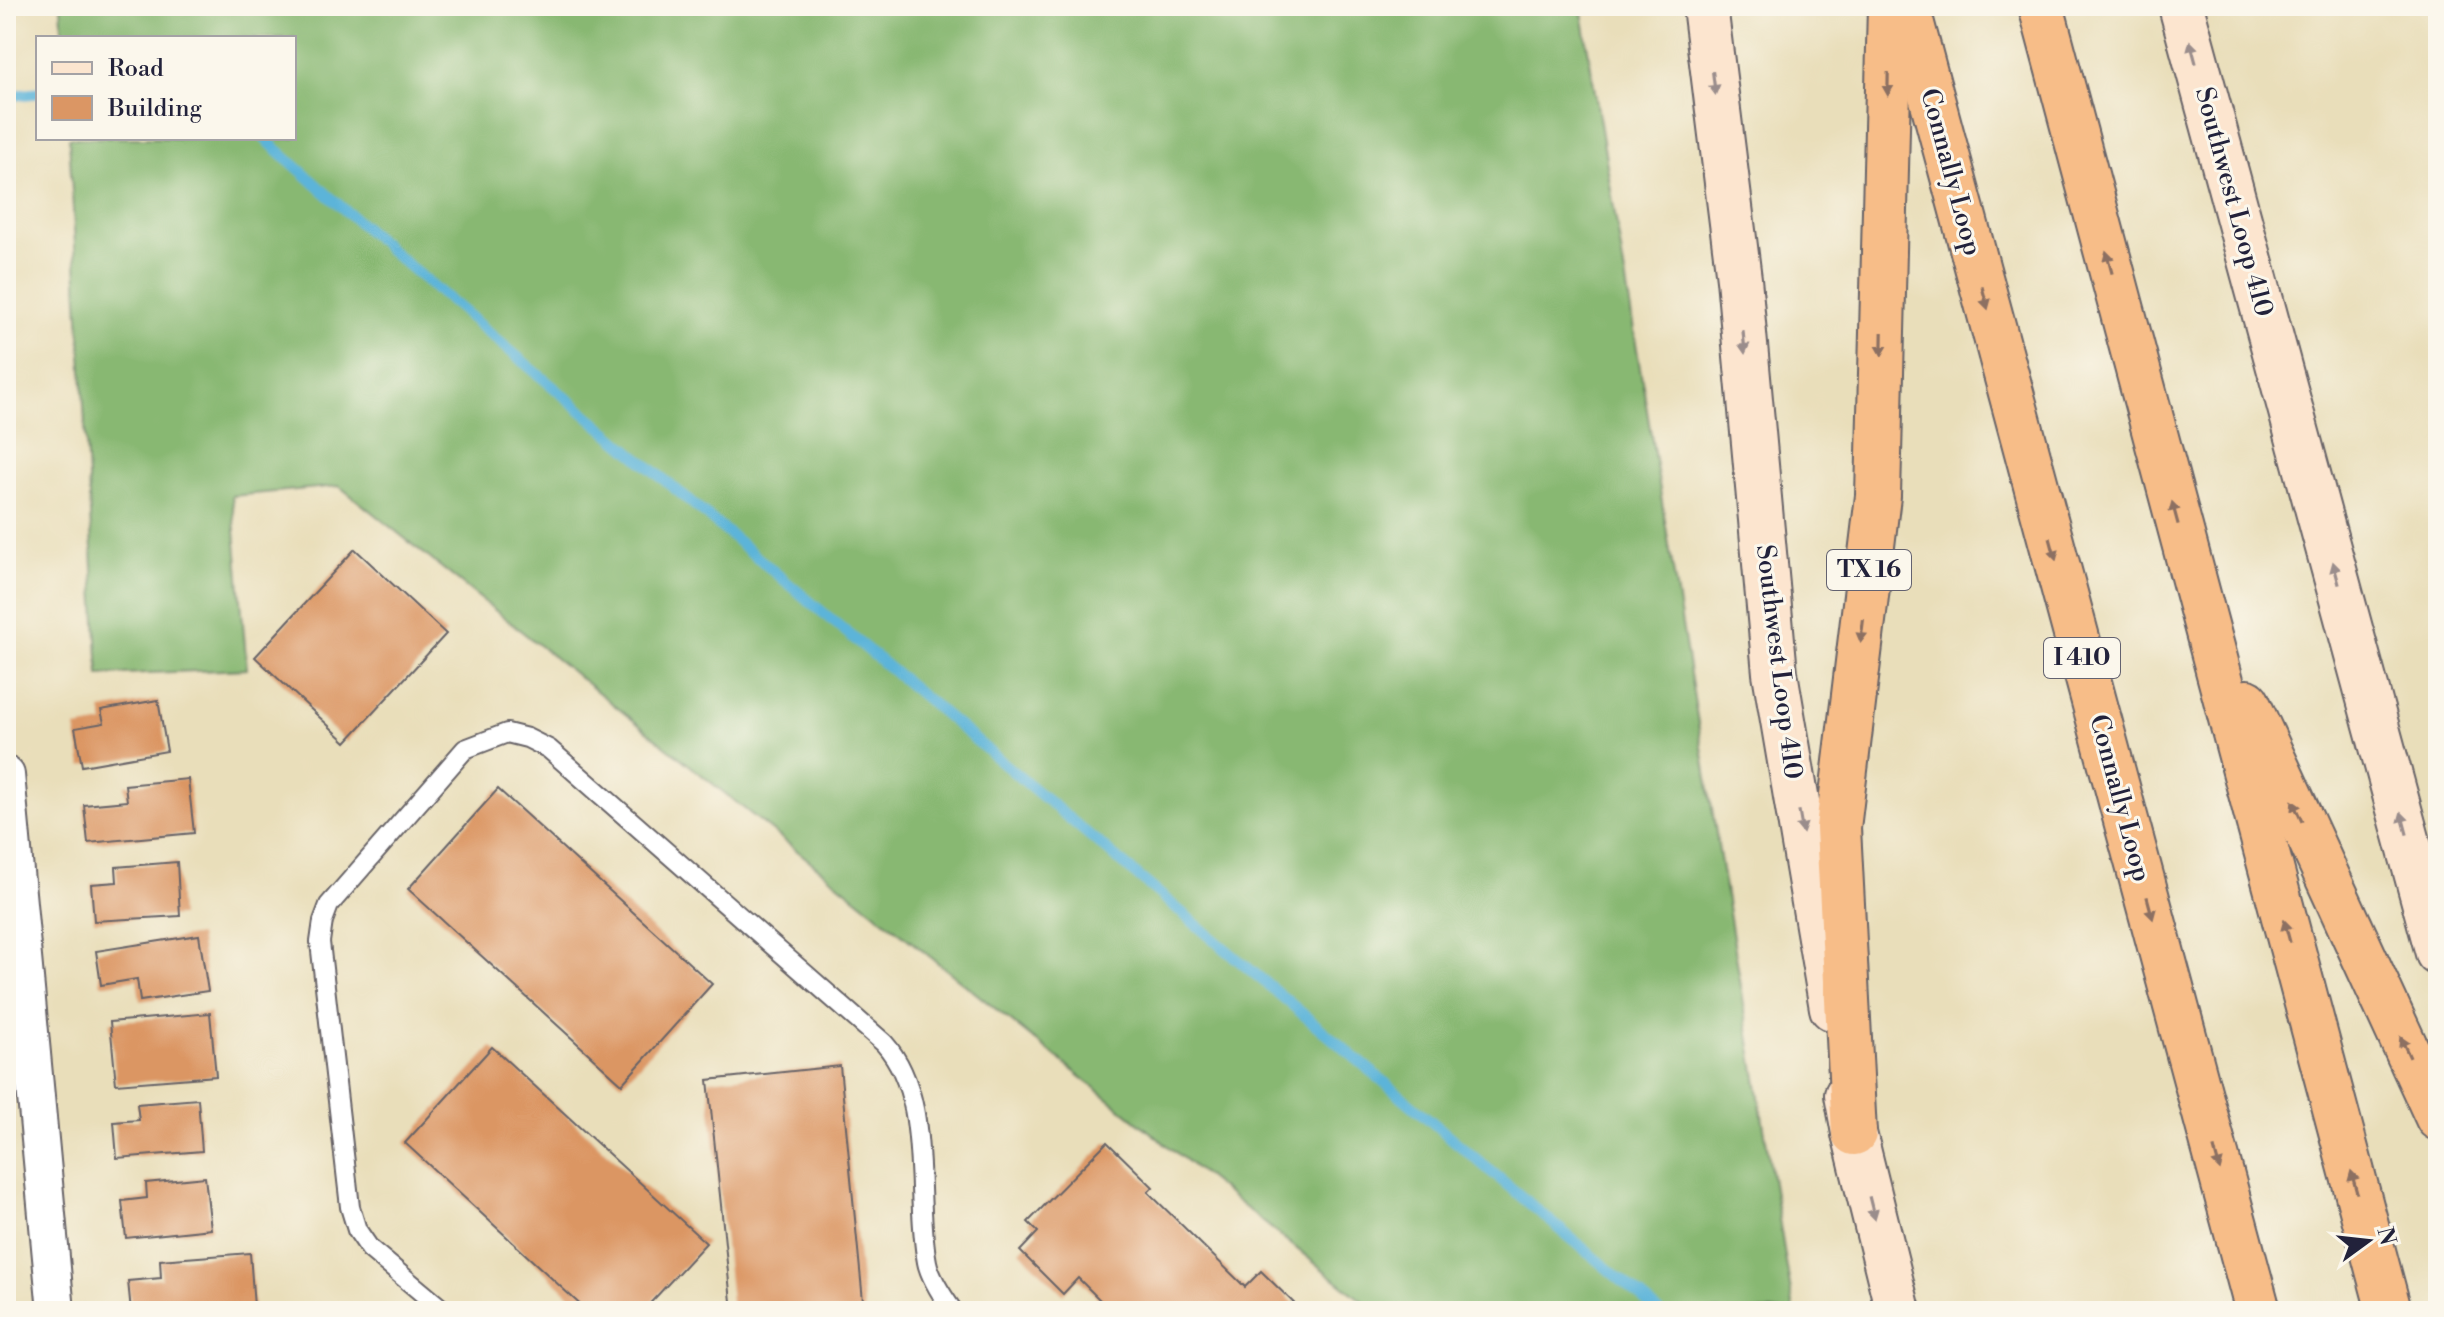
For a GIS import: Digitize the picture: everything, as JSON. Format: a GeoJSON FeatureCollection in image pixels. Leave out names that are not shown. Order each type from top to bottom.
{"type":"FeatureCollection","features":[{"type":"Feature","properties":{"kind":"highway","name":"TX 16"},"geometry":{"type":"LineString","coordinates":[[1854,1133],[1838,828],[1878,496],[1890,6]]}},
{"type":"Feature","properties":{"kind":"highway","name":"Connally Loop"},"geometry":{"type":"LineString","coordinates":[[1907,6],[2258,1311]]}},
{"type":"Feature","properties":{"kind":"highway"},"geometry":{"type":"LineString","coordinates":[[2041,6],[2389,1311]]}},
{"type":"Feature","properties":{"kind":"highway"},"geometry":{"type":"LineString","coordinates":[[2195,589],[2438,1118]]}},
{"type":"Feature","properties":{"kind":"main road","name":"Southwest Loop 410"},"geometry":{"type":"LineString","coordinates":[[1705,6],[1739,279],[1775,673],[1854,1133],[1898,1311]]}},
{"type":"Feature","properties":{"kind":"main road","name":"Southwest Loop 410"},"geometry":{"type":"LineString","coordinates":[[2181,6],[2438,953]]}},
{"type":"Feature","properties":{"kind":"street"},"geometry":{"type":"LineString","coordinates":[[6,775],[56,1311]]}},
{"type":"Feature","properties":{"kind":"lane"},"geometry":{"type":"LineString","coordinates":[[444,1311],[370,1249],[357,1230],[350,1207],[320,942],[329,905],[465,749],[507,733],[527,738],[549,749],[898,1059],[913,1093],[927,1265],[953,1311]]}},
{"type":"Feature","properties":{"kind":"green space"},"geometry":{"type":"Polygon","coordinates":[[[61,6],[1581,6],[1794,1311],[1375,1311],[339,486],[232,496],[247,669],[99,675],[69,140],[296,140],[296,36],[63,36],[61,6]]]}},
{"type":"Feature","properties":{"kind":"building"},"geometry":{"type":"Polygon","coordinates":[[[355,549],[446,634],[346,742],[255,657],[355,549]]]}},
{"type":"Feature","properties":{"kind":"building"},"geometry":{"type":"Polygon","coordinates":[[[158,700],[167,751],[82,766],[75,728],[104,723],[101,710],[158,700]]]}},
{"type":"Feature","properties":{"kind":"building"},"geometry":{"type":"Polygon","coordinates":[[[188,779],[194,833],[88,843],[84,805],[127,801],[125,785],[188,779]]]}},
{"type":"Feature","properties":{"kind":"building"},"geometry":{"type":"Polygon","coordinates":[[[498,789],[712,984],[622,1084],[408,889],[498,789]]]}},
{"type":"Feature","properties":{"kind":"building"},"geometry":{"type":"Polygon","coordinates":[[[177,862],[180,916],[94,921],[91,884],[117,882],[116,867],[177,862]]]}},
{"type":"Feature","properties":{"kind":"building"},"geometry":{"type":"Polygon","coordinates":[[[199,935],[208,991],[140,1001],[137,979],[101,985],[96,951],[199,935]]]}},
{"type":"Feature","properties":{"kind":"building"},"geometry":{"type":"Polygon","coordinates":[[[210,1013],[216,1076],[116,1084],[110,1022],[210,1013]]]}},
{"type":"Feature","properties":{"kind":"building"},"geometry":{"type":"Polygon","coordinates":[[[492,1047],[706,1243],[643,1311],[587,1311],[405,1143],[492,1047]]]}},
{"type":"Feature","properties":{"kind":"building"},"geometry":{"type":"Polygon","coordinates":[[[840,1066],[864,1311],[732,1311],[708,1080],[840,1066]]]}},
{"type":"Feature","properties":{"kind":"building"},"geometry":{"type":"Polygon","coordinates":[[[198,1099],[202,1151],[117,1158],[114,1122],[139,1120],[137,1104],[198,1099]]]}},
{"type":"Feature","properties":{"kind":"building"},"geometry":{"type":"Polygon","coordinates":[[[1107,1142],[1153,1187],[1148,1192],[1245,1287],[1261,1271],[1302,1311],[1111,1311],[1078,1278],[1063,1294],[1020,1251],[1038,1232],[1028,1222],[1107,1142]]]}},
{"type":"Feature","properties":{"kind":"building"},"geometry":{"type":"Polygon","coordinates":[[[205,1177],[211,1229],[126,1238],[122,1201],[147,1198],[146,1183],[205,1177]]]}},
{"type":"Feature","properties":{"kind":"building"},"geometry":{"type":"Polygon","coordinates":[[[250,1253],[254,1307],[131,1311],[128,1281],[161,1278],[160,1260],[250,1253]]]}},
{"type":"Feature","properties":{"kind":"waterway"},"geometry":{"type":"LineString","coordinates":[[6,96],[36,93]]}},
{"type":"Feature","properties":{"kind":"waterway"},"geometry":{"type":"LineString","coordinates":[[266,140],[392,252],[1658,1311]]}}]}
